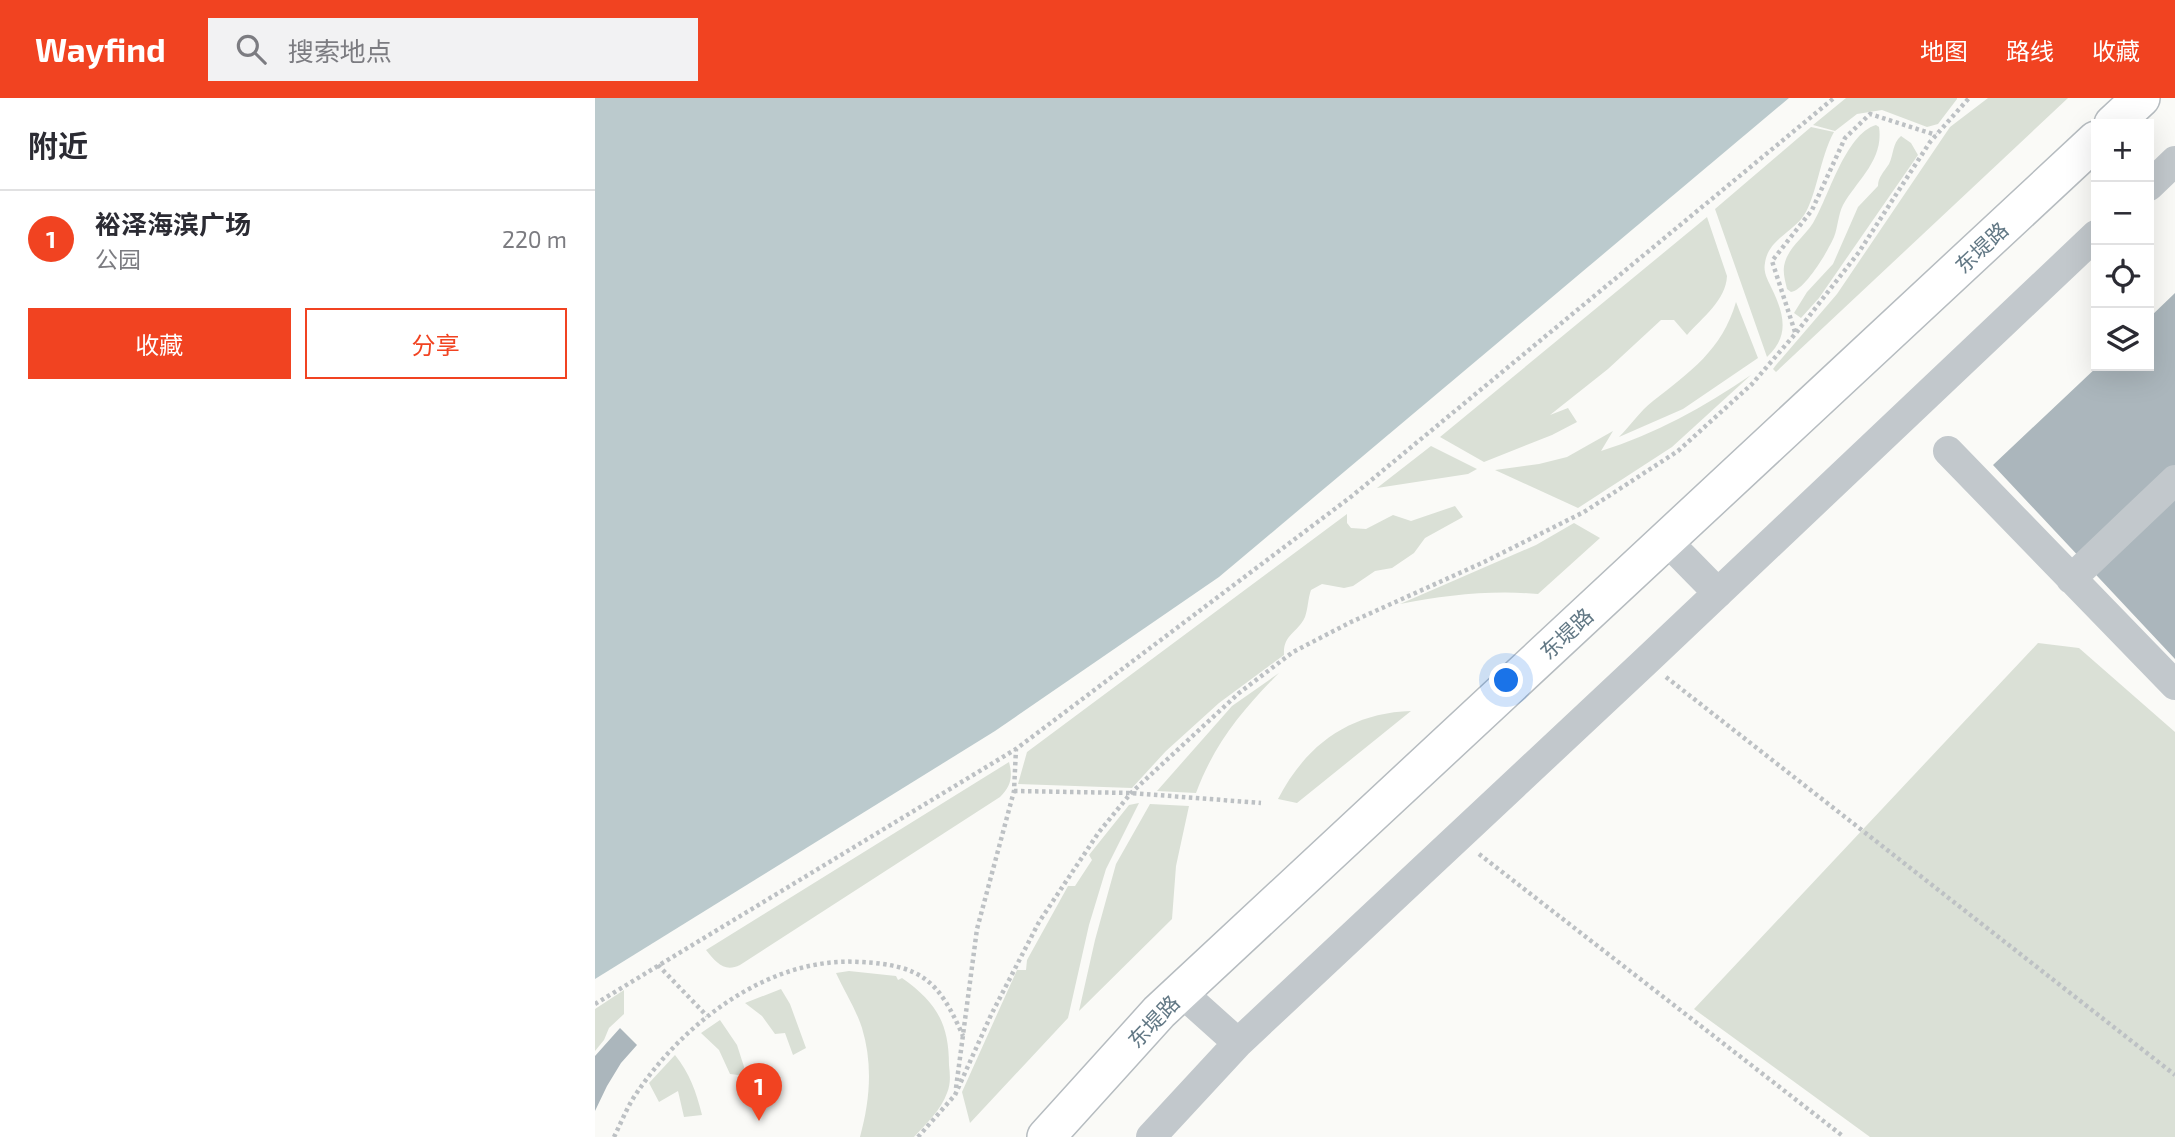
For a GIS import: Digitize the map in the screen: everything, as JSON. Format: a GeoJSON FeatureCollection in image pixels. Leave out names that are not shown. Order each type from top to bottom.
{"type":"FeatureCollection","features":[{"type":"Feature","properties":{"kind":"main road"},"geometry":{"type":"LineString","coordinates":[[2118,119],[2141,98]]}},
{"type":"Feature","properties":{"kind":"main road","name":"东堤路"},"geometry":{"type":"LineString","coordinates":[[1046,1137],[1159,1012],[2091,145]]}},
{"type":"Feature","properties":{"kind":"street"},"geometry":{"type":"LineString","coordinates":[[2153,182],[2175,161]]}},
{"type":"Feature","properties":{"kind":"street"},"geometry":{"type":"LineString","coordinates":[[1151,1137],[1238,1043],[2091,240]]}},
{"type":"Feature","properties":{"kind":"street"},"geometry":{"type":"LineString","coordinates":[[1948,451],[2071,579],[2169,668]]}},
{"type":"Feature","properties":{"kind":"street"},"geometry":{"type":"LineString","coordinates":[[2071,579],[2175,480]]}},
{"type":"Feature","properties":{"kind":"street"},"geometry":{"type":"LineString","coordinates":[[1666,540],[1718,593]]}},
{"type":"Feature","properties":{"kind":"street"},"geometry":{"type":"LineString","coordinates":[[1181,992],[1238,1043]]}},
{"type":"Feature","properties":{"kind":"path"},"geometry":{"type":"LineString","coordinates":[[595,1004],[1016,749],[1352,496],[1835,98]]}},
{"type":"Feature","properties":{"kind":"path"},"geometry":{"type":"LineString","coordinates":[[1961,98],[1962,105]]}},
{"type":"Feature","properties":{"kind":"path"},"geometry":{"type":"LineString","coordinates":[[918,1137],[954,1095],[1039,922],[1098,832],[1131,793],[1239,693],[1293,652],[1584,512],[1678,451],[1752,384],[1795,333],[1859,252],[1935,135],[1969,98]]}},
{"type":"Feature","properties":{"kind":"path"},"geometry":{"type":"LineString","coordinates":[[1795,333],[1772,261],[1812,210],[1845,138],[1870,114],[1935,135]]}},
{"type":"Feature","properties":{"kind":"path"},"geometry":{"type":"LineString","coordinates":[[1646,661],[2175,1075]]}},
{"type":"Feature","properties":{"kind":"path"},"geometry":{"type":"LineString","coordinates":[[954,1095],[977,929],[1014,791],[1016,749]]}},
{"type":"Feature","properties":{"kind":"path"},"geometry":{"type":"LineString","coordinates":[[1014,791],[1131,793],[1261,803]]}},
{"type":"Feature","properties":{"kind":"path"},"geometry":{"type":"LineString","coordinates":[[1457,838],[1844,1137]]}},
{"type":"Feature","properties":{"kind":"path"},"geometry":{"type":"LineString","coordinates":[[614,1137],[635,1095],[667,1054],[707,1016],[750,988],[809,965],[848,961],[887,963],[917,972],[937,988],[952,1009],[964,1037]]}},
{"type":"Feature","properties":{"kind":"path"},"geometry":{"type":"LineString","coordinates":[[658,965],[707,1016]]}},
{"type":"Feature","properties":{"kind":"shaded area"},"geometry":{"type":"Polygon","coordinates":[[[595,98],[1789,98],[1219,577],[995,731],[595,979],[595,98]]]}},
{"type":"Feature","properties":{"kind":"shaded area"},"geometry":{"type":"Polygon","coordinates":[[[1846,98],[1957,99],[1938,124],[1927,127],[1882,110],[1857,114],[1835,131],[1813,125],[1846,98]]]}},
{"type":"Feature","properties":{"kind":"shaded area"},"geometry":{"type":"Polygon","coordinates":[[[1988,98],[2068,98],[1776,372],[1773,369],[1776,365],[1837,294],[1950,127],[1988,98]]]}},
{"type":"Feature","properties":{"kind":"shaded area"},"geometry":{"type":"Polygon","coordinates":[[[1876,125],[1879,127],[1877,150],[1868,169],[1843,205],[1831,243],[1803,285],[1791,292],[1787,289],[1784,275],[1787,256],[1813,223],[1846,154],[1865,131],[1876,125]]]}},
{"type":"Feature","properties":{"kind":"shaded area"},"geometry":{"type":"Polygon","coordinates":[[[1811,127],[1834,132],[1807,210],[1767,255],[1765,273],[1780,307],[1783,325],[1779,341],[1767,357],[1715,209],[1811,127]]]}},
{"type":"Feature","properties":{"kind":"shaded area"},"geometry":{"type":"Polygon","coordinates":[[[1901,136],[1911,143],[1918,155],[1819,298],[1801,318],[1794,313],[1807,292],[1833,264],[1858,207],[1878,186],[1901,136]]]}},
{"type":"Feature","properties":{"kind":"shaded area"},"geometry":{"type":"Polygon","coordinates":[[[1707,217],[1727,276],[1726,285],[1718,301],[1687,335],[1674,320],[1661,320],[1608,369],[1550,415],[1568,408],[1577,422],[1552,435],[1484,462],[1440,437],[1707,217]]]}},
{"type":"Feature","properties":{"kind":"shaded area"},"geometry":{"type":"Polygon","coordinates":[[[1736,302],[1758,358],[1683,409],[1619,437],[1648,405],[1703,359],[1722,334],[1736,302]]]}},
{"type":"Feature","properties":{"kind":"shaded area"},"geometry":{"type":"Polygon","coordinates":[[[1751,375],[1672,447],[1578,508],[1495,470],[1567,457],[1613,431],[1601,451],[1621,444],[1679,419],[1751,375]]]}},
{"type":"Feature","properties":{"kind":"shaded area"},"geometry":{"type":"Polygon","coordinates":[[[1431,446],[1477,469],[1468,474],[1377,488],[1431,446]]]}},
{"type":"Feature","properties":{"kind":"shaded area"},"geometry":{"type":"Polygon","coordinates":[[[1455,506],[1463,517],[1425,538],[1414,553],[1392,568],[1375,571],[1353,586],[1344,588],[1322,584],[1311,590],[1305,617],[1288,638],[1284,655],[1219,703],[1166,751],[1132,788],[1018,784],[1027,752],[1347,514],[1347,523],[1351,528],[1366,529],[1393,515],[1411,521],[1455,506]]]}},
{"type":"Feature","properties":{"kind":"shaded area"},"geometry":{"type":"Polygon","coordinates":[[[1574,523],[1600,538],[1538,594],[1469,594],[1400,604],[1536,545],[1574,523]]]}},
{"type":"Feature","properties":{"kind":"shaded area"},"geometry":{"type":"Polygon","coordinates":[[[2038,643],[2079,648],[2175,732],[2175,1137],[1870,1137],[1694,1009],[2038,643]]]}},
{"type":"Feature","properties":{"kind":"shaded area"},"geometry":{"type":"Polygon","coordinates":[[[1279,673],[1231,728],[1211,759],[1196,793],[1157,791],[1232,706],[1279,673]]]}},
{"type":"Feature","properties":{"kind":"shaded area"},"geometry":{"type":"Polygon","coordinates":[[[1411,711],[1297,803],[1278,799],[1302,763],[1332,736],[1349,725],[1368,718],[1411,711]]]}},
{"type":"Feature","properties":{"kind":"shaded area"},"geometry":{"type":"Polygon","coordinates":[[[1009,762],[1010,781],[1000,797],[740,965],[725,967],[706,950],[1009,762]]]}},
{"type":"Feature","properties":{"kind":"shaded area"},"geometry":{"type":"Polygon","coordinates":[[[1139,803],[1106,869],[1089,925],[1068,1018],[970,1123],[962,1092],[1017,970],[1026,970],[1027,960],[1068,886],[1075,886],[1092,860],[1089,855],[1129,805],[1139,803]]]}},
{"type":"Feature","properties":{"kind":"shaded area"},"geometry":{"type":"Polygon","coordinates":[[[1150,804],[1189,806],[1176,866],[1172,919],[1079,1011],[1116,864],[1150,804]]]}},
{"type":"Feature","properties":{"kind":"shaded area"},"geometry":{"type":"Polygon","coordinates":[[[849,971],[896,976],[898,980],[902,978],[932,1005],[943,1025],[948,1050],[948,1090],[937,1111],[914,1137],[860,1137],[868,1096],[869,1069],[862,1028],[836,973],[849,971]]]}},
{"type":"Feature","properties":{"kind":"shaded area"},"geometry":{"type":"Polygon","coordinates":[[[781,989],[790,1004],[806,1048],[793,1055],[785,1033],[775,1034],[762,1016],[745,1003],[781,989]]]}},
{"type":"Feature","properties":{"kind":"shaded area"},"geometry":{"type":"Polygon","coordinates":[[[624,990],[624,1014],[609,1028],[595,1051],[595,1009],[624,990]]]}},
{"type":"Feature","properties":{"kind":"shaded area"},"geometry":{"type":"Polygon","coordinates":[[[720,1020],[737,1045],[747,1076],[730,1074],[719,1050],[701,1033],[720,1020]]]}},
{"type":"Feature","properties":{"kind":"shaded area"},"geometry":{"type":"Polygon","coordinates":[[[675,1055],[692,1083],[702,1115],[684,1117],[678,1091],[659,1102],[649,1083],[675,1055]]]}},
{"type":"Feature","properties":{"kind":"building"},"geometry":{"type":"Polygon","coordinates":[[[2175,293],[2175,659],[1993,465],[2093,371],[2154,371],[2154,313],[2175,293]]]}},
{"type":"Feature","properties":{"kind":"building"},"geometry":{"type":"Polygon","coordinates":[[[620,1028],[637,1045],[621,1063],[595,1111],[595,1056],[620,1028]]]}},
{"type":"Feature","properties":{"kind":"place","name":"裕泽海滨广场"},"geometry":{"type":"Point","coordinates":[759,1121]}}]}
